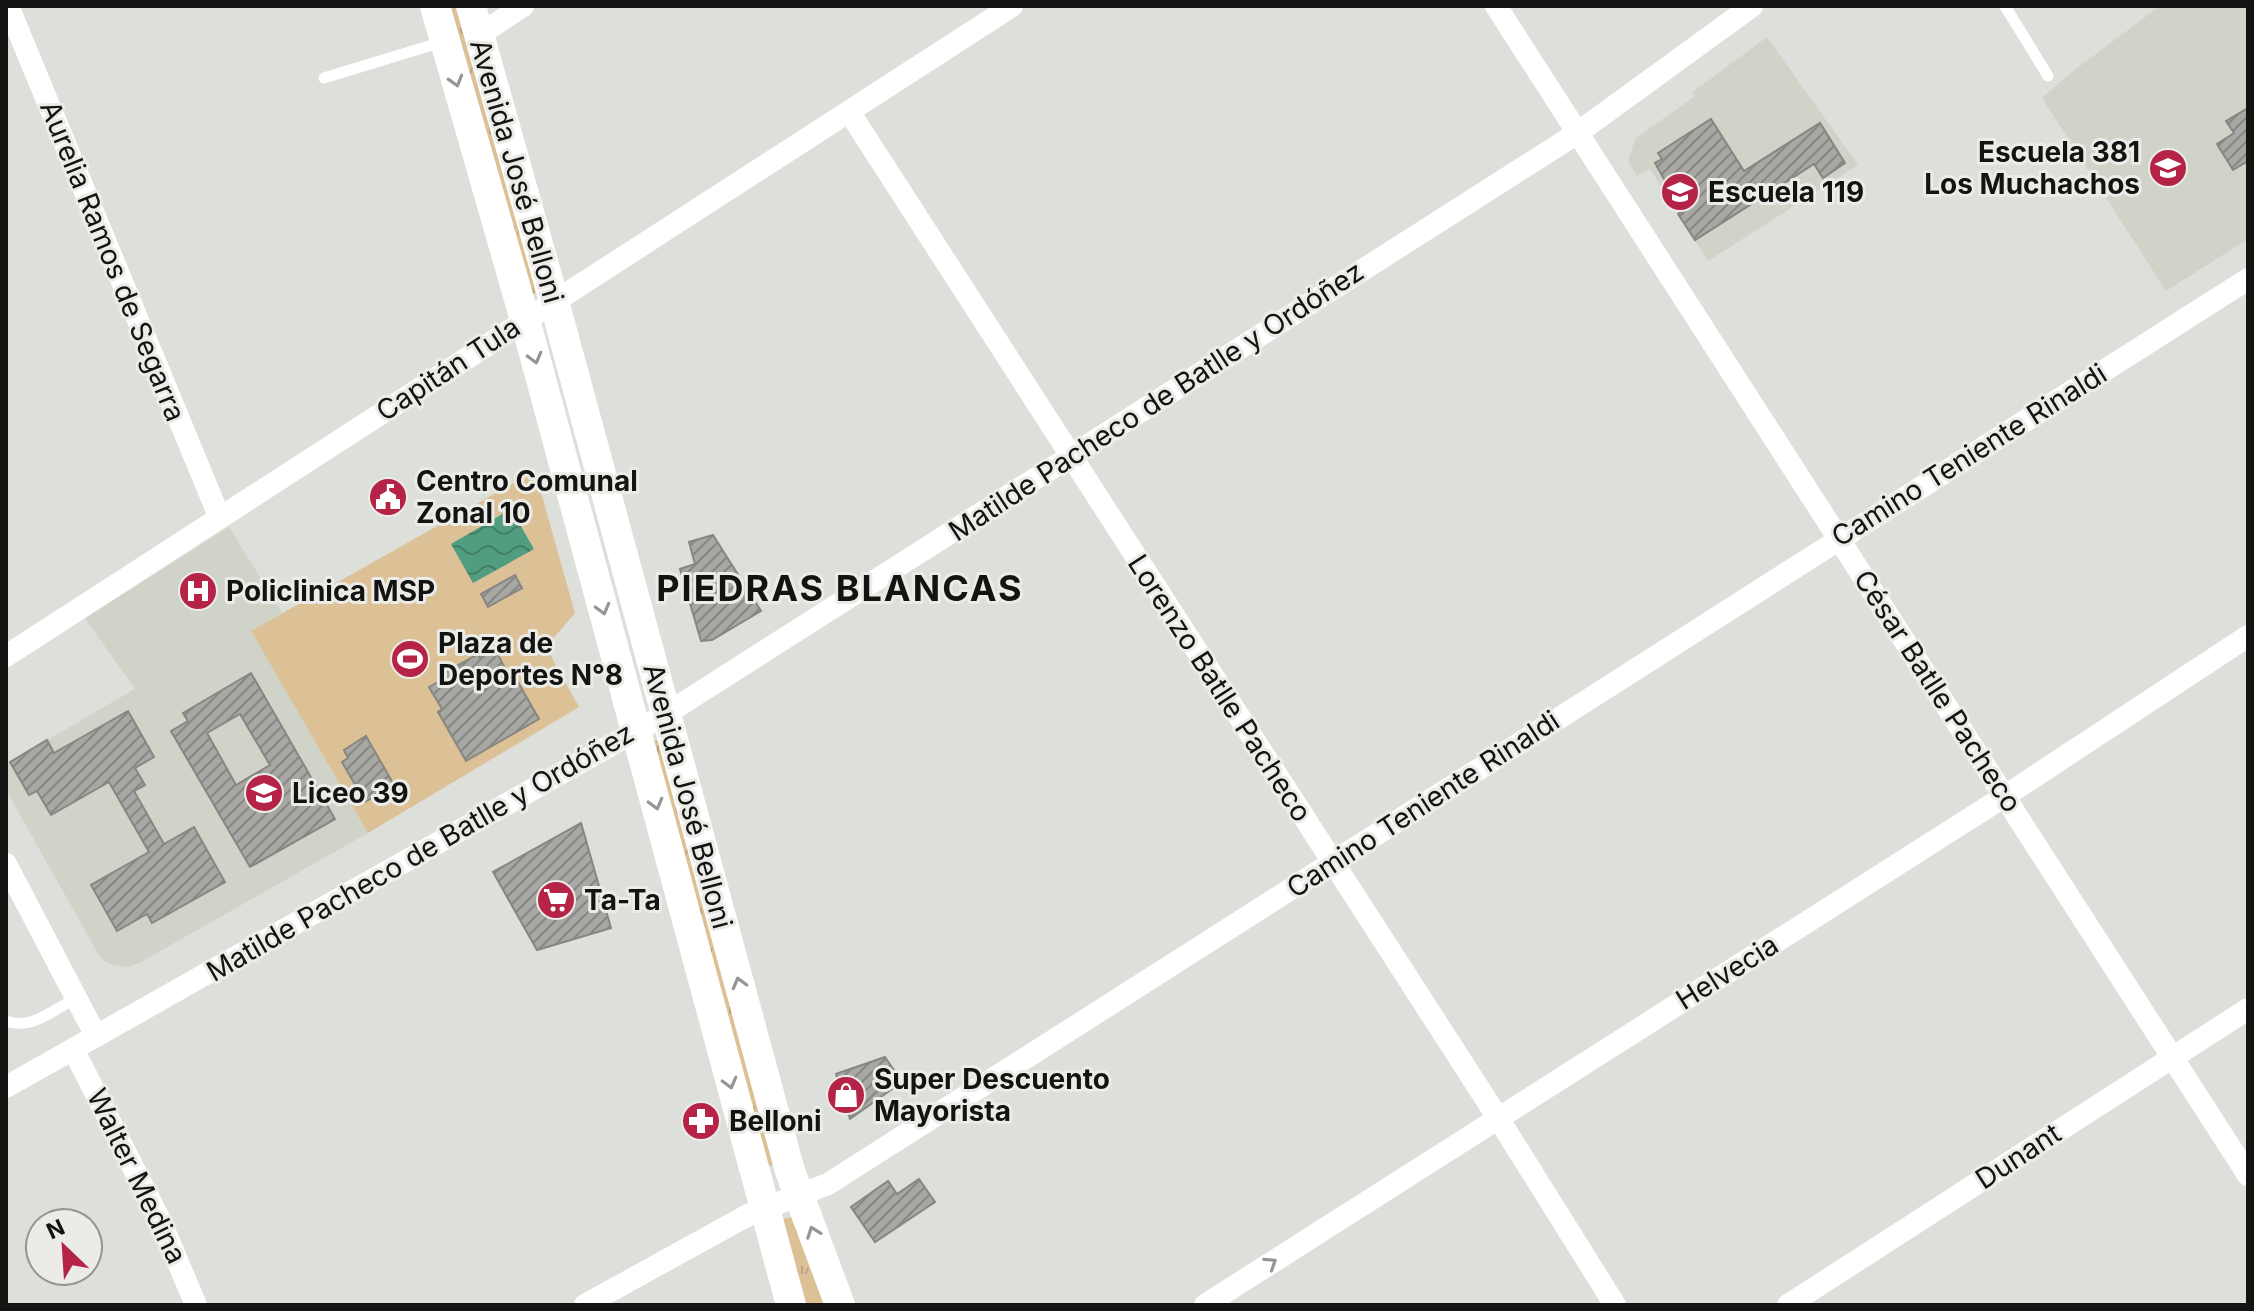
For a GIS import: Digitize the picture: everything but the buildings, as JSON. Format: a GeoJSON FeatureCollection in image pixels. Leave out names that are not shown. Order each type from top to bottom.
{"type":"FeatureCollection","features":[{"type":"Feature","properties":{"kind":"main road","name":"Avenida José Belloni"},"geometry":{"type":"LineString","coordinates":[[435,6],[525,320],[791,1305]]}},
{"type":"Feature","properties":{"kind":"main road","name":"Avenida José Belloni"},"geometry":{"type":"LineString","coordinates":[[471,6],[790,1171],[840,1305]]}},
{"type":"Feature","properties":{"kind":"street","name":"Aurelia Ramos de Segarra"},"geometry":{"type":"LineString","coordinates":[[8,6],[219,516]]}},
{"type":"Feature","properties":{"kind":"street"},"geometry":{"type":"LineString","coordinates":[[479,35],[523,6]]}},
{"type":"Feature","properties":{"kind":"street","name":"Capitán Tula"},"geometry":{"type":"LineString","coordinates":[[6,656],[1012,6]]}},
{"type":"Feature","properties":{"kind":"street","name":"César Batlle Pacheco"},"geometry":{"type":"LineString","coordinates":[[1496,6],[2248,1175]]}},
{"type":"Feature","properties":{"kind":"street","name":"Matilde Pacheco de Batlle y Ordóñez"},"geometry":{"type":"LineString","coordinates":[[6,1087],[666,714],[1576,134],[1752,6]]}},
{"type":"Feature","properties":{"kind":"street","name":"Lorenzo Batlle Pacheco"},"geometry":{"type":"LineString","coordinates":[[850,113],[1498,1118],[1615,1305]]}},
{"type":"Feature","properties":{"kind":"street","name":"Camino Teniente Rinaldi"},"geometry":{"type":"LineString","coordinates":[[585,1305],[764,1207],[800,1197],[828,1184],[2248,279]]}},
{"type":"Feature","properties":{"kind":"street","name":"Helvecia"},"geometry":{"type":"LineString","coordinates":[[1205,1305],[2005,796],[2248,636]]}},
{"type":"Feature","properties":{"kind":"street"},"geometry":{"type":"LineString","coordinates":[[6,864],[96,1036]]}},
{"type":"Feature","properties":{"kind":"street","name":"Dunant"},"geometry":{"type":"LineString","coordinates":[[1788,1305],[2248,1009]]}},
{"type":"Feature","properties":{"kind":"street","name":"Walter Medina"},"geometry":{"type":"LineString","coordinates":[[73,1049],[160,1220],[196,1305]]}},
{"type":"Feature","properties":{"kind":"lane"},"geometry":{"type":"LineString","coordinates":[[2005,6],[2048,76]]}},
{"type":"Feature","properties":{"kind":"lane"},"geometry":{"type":"LineString","coordinates":[[324,78],[445,41]]}},
{"type":"Feature","properties":{"kind":"lane"},"geometry":{"type":"LineString","coordinates":[[6,1021],[18,1026],[29,1023],[76,998]]}},
{"type":"Feature","properties":{"kind":"shaded area","name":"Escuela 381 Los Muchachos"},"geometry":{"type":"Polygon","coordinates":[[[2160,6],[2248,6],[2248,239],[2166,291],[2042,98],[2160,6]]]}},
{"type":"Feature","properties":{"kind":"shaded area"},"geometry":{"type":"Polygon","coordinates":[[[1767,37],[1858,165],[1708,261],[1650,169],[1637,176],[1628,161],[1635,139],[1695,96],[1693,92],[1767,37]]]}},
{"type":"Feature","properties":{"kind":"shaded area"},"geometry":{"type":"Polygon","coordinates":[[[229,527],[282,613],[251,631],[368,833],[139,963],[128,967],[109,964],[100,957],[6,790],[6,764],[135,689],[85,618],[229,527]]]}},
{"type":"Feature","properties":{"kind":"green space"},"geometry":{"type":"Polygon","coordinates":[[[441,6],[465,6],[536,293],[527,295],[441,6]]]}},
{"type":"Feature","properties":{"kind":"green space","name":"Plaza de Deportes N°8"},"geometry":{"type":"Polygon","coordinates":[[[535,471],[575,613],[546,647],[579,707],[368,833],[251,631],[535,471]]]}},
{"type":"Feature","properties":{"kind":"green space"},"geometry":{"type":"Polygon","coordinates":[[[654,740],[662,741],[775,1165],[768,1166],[654,740]]]}},
{"type":"Feature","properties":{"kind":"green space"},"geometry":{"type":"Polygon","coordinates":[[[801,1215],[834,1305],[803,1305],[778,1220],[801,1215]]]}},
{"type":"Feature","properties":{"kind":"water"},"geometry":{"type":"Polygon","coordinates":[[[511,509],[534,549],[473,583],[451,544],[511,509]]]}},
{"type":"Feature","properties":{"kind":"place","name":"Escuela 381 Los Muchachos"},"geometry":{"type":"Point","coordinates":[2168,168]}},
{"type":"Feature","properties":{"kind":"place","name":"Escuela 119"},"geometry":{"type":"Point","coordinates":[1680,192]}},
{"type":"Feature","properties":{"kind":"place","name":"Centro Comunal Zonal 10"},"geometry":{"type":"Point","coordinates":[388,497]}},
{"type":"Feature","properties":{"kind":"place","name":"Policlinica MSP"},"geometry":{"type":"Point","coordinates":[198,591]}},
{"type":"Feature","properties":{"kind":"place","name":"Plaza de Deportes N°8"},"geometry":{"type":"Point","coordinates":[410,659]}},
{"type":"Feature","properties":{"kind":"place","name":"Liceo 39"},"geometry":{"type":"Point","coordinates":[264,793]}},
{"type":"Feature","properties":{"kind":"place","name":"Ta-Ta"},"geometry":{"type":"Point","coordinates":[556,900]}},
{"type":"Feature","properties":{"kind":"place","name":"Super Descuento Mayorista"},"geometry":{"type":"Point","coordinates":[846,1095]}},
{"type":"Feature","properties":{"kind":"place","name":"Belloni"},"geometry":{"type":"Point","coordinates":[701,1121]}},
{"type":"Feature","properties":{"kind":"district","name":"PIEDRAS BLANCAS"},"geometry":{"type":"Point","coordinates":[840,588]}}]}
